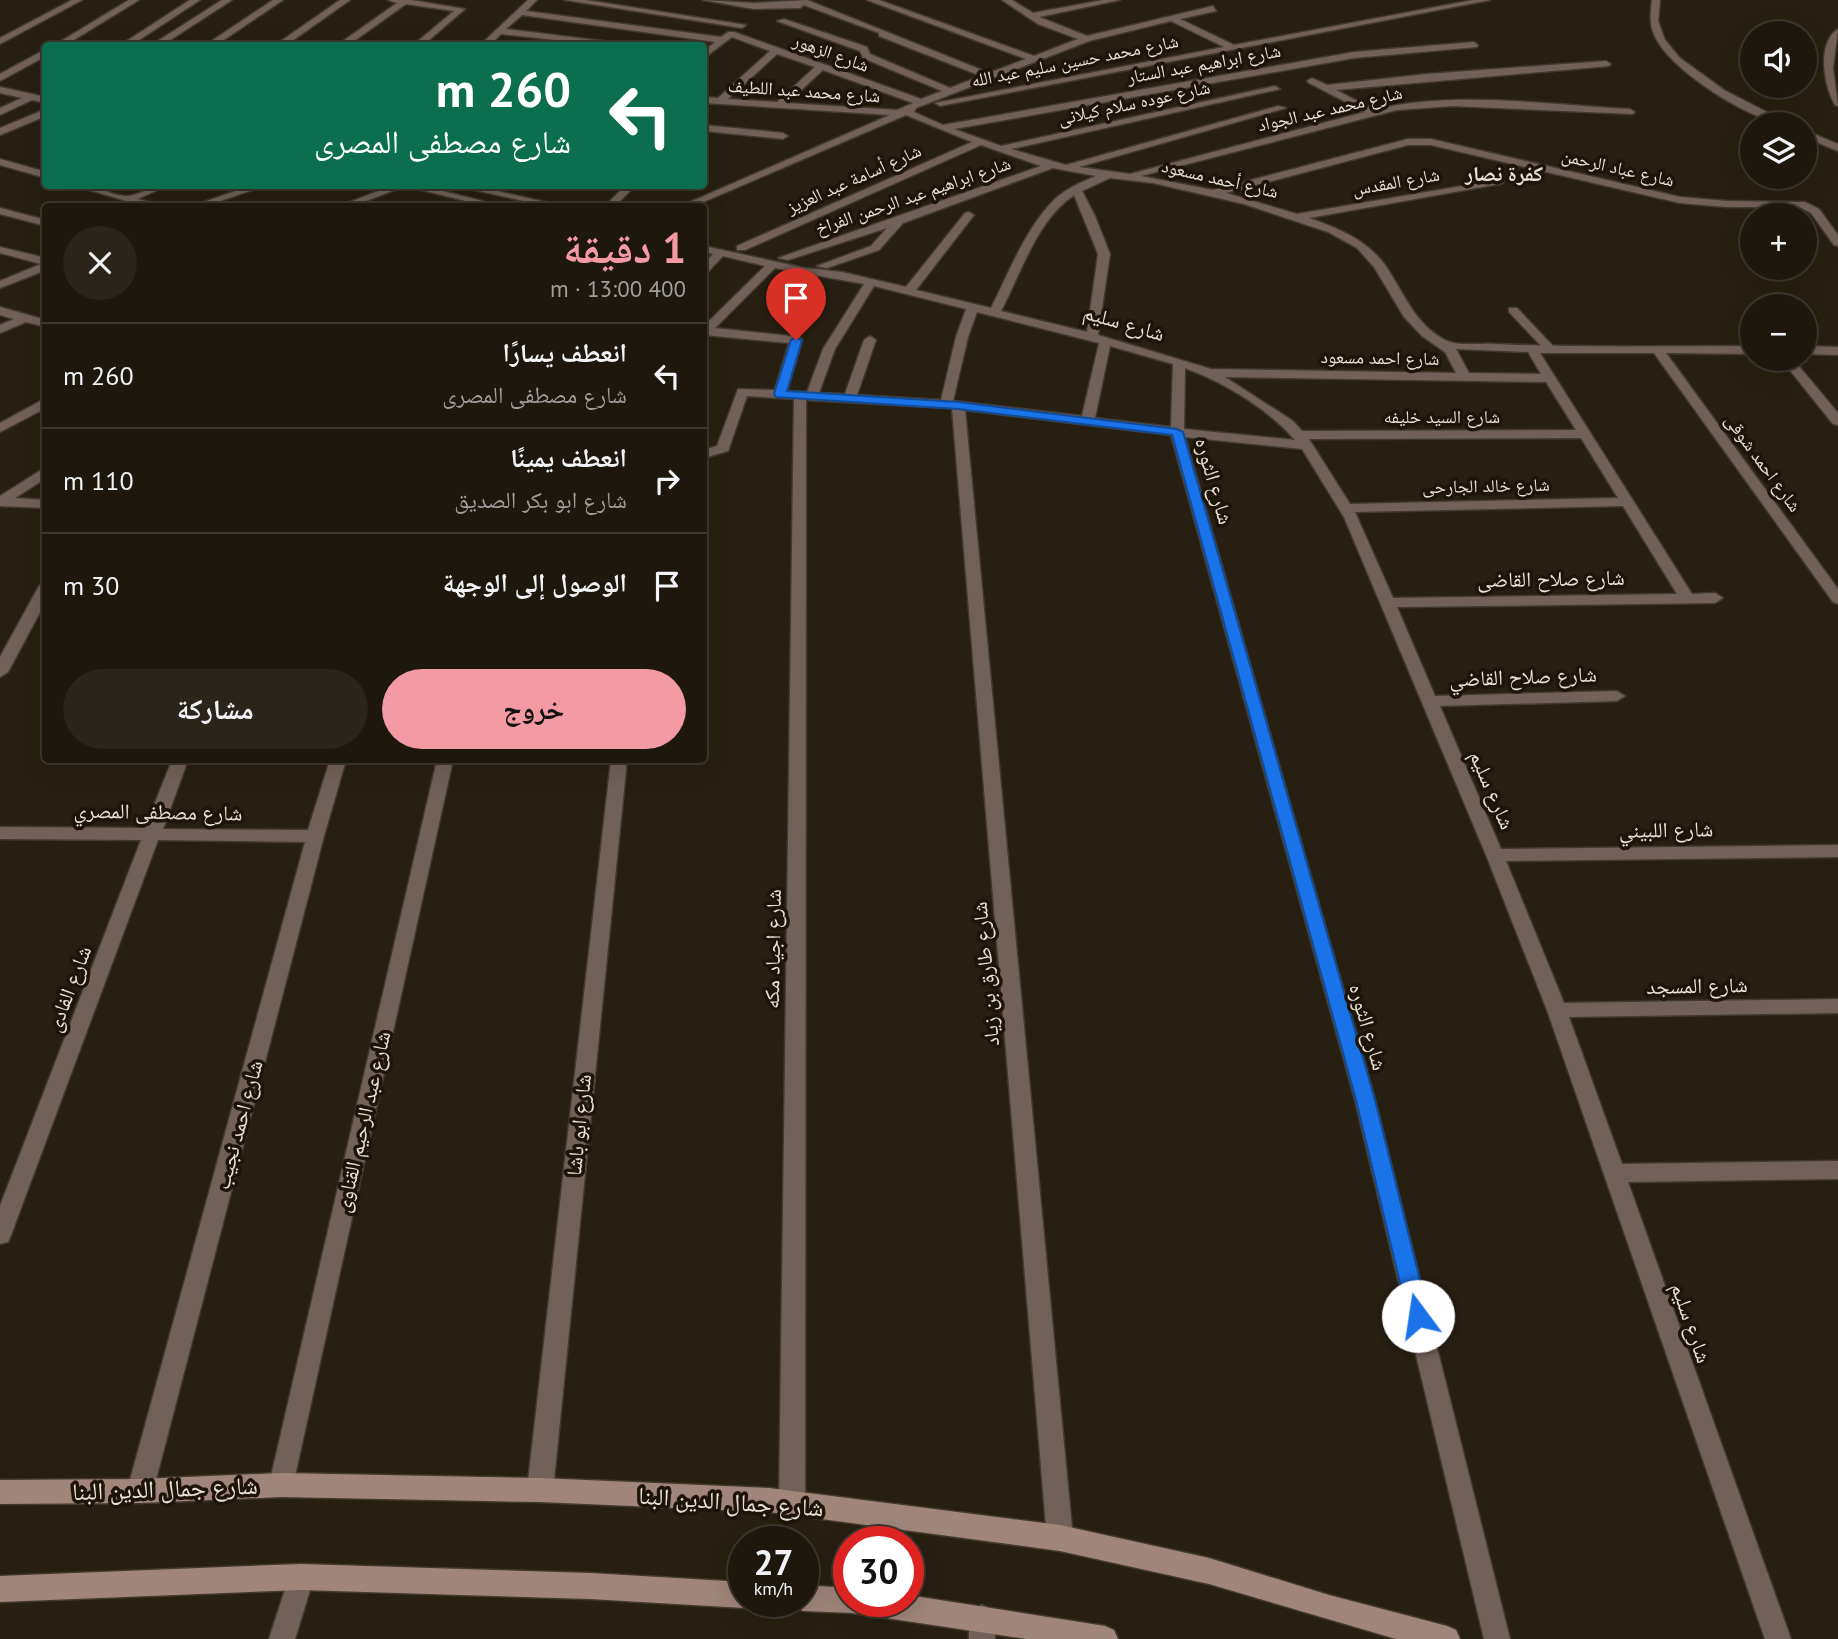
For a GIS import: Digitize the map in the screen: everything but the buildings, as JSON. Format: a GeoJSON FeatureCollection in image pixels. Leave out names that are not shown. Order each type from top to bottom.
{"type":"FeatureCollection","features":[{"type":"Feature","properties":{"kind":"main road","name":"شارع جمال الدين البنا"},"geometry":{"type":"LineString","coordinates":[[0,1492],[140,1491],[281,1485],[540,1490],[792,1503],[1060,1538],[1209,1571],[1329,1608],[1447,1639]]}},
{"type":"Feature","properties":{"kind":"main road"},"geometry":{"type":"LineString","coordinates":[[0,1589],[301,1577],[590,1586],[728,1594]]}},
{"type":"Feature","properties":{"kind":"main road"},"geometry":{"type":"LineString","coordinates":[[924,1616],[982,1628],[1082,1633],[1105,1639]]}},
{"type":"Feature","properties":{"kind":"street"},"geometry":{"type":"LineString","coordinates":[[0,41],[78,0]]}},
{"type":"Feature","properties":{"kind":"street"},"geometry":{"type":"LineString","coordinates":[[64,42],[135,0]]}},
{"type":"Feature","properties":{"kind":"street"},"geometry":{"type":"LineString","coordinates":[[129,42],[196,0]]}},
{"type":"Feature","properties":{"kind":"street"},"geometry":{"type":"LineString","coordinates":[[160,42],[228,0]]}},
{"type":"Feature","properties":{"kind":"street"},"geometry":{"type":"LineString","coordinates":[[214,42],[279,0]]}},
{"type":"Feature","properties":{"kind":"street"},"geometry":{"type":"LineString","coordinates":[[284,42],[346,0]]}},
{"type":"Feature","properties":{"kind":"street"},"geometry":{"type":"LineString","coordinates":[[389,0],[443,8],[460,4]]}},
{"type":"Feature","properties":{"kind":"street"},"geometry":{"type":"LineString","coordinates":[[487,42],[533,0]]}},
{"type":"Feature","properties":{"kind":"street"},"geometry":{"type":"LineString","coordinates":[[569,0],[742,25],[707,52]]}},
{"type":"Feature","properties":{"kind":"street"},"geometry":{"type":"LineString","coordinates":[[633,9],[647,0]]}},
{"type":"Feature","properties":{"kind":"street"},"geometry":{"type":"LineString","coordinates":[[707,0],[754,6],[804,3],[988,76]]}},
{"type":"Feature","properties":{"kind":"street"},"geometry":{"type":"LineString","coordinates":[[690,18],[714,0]]}},
{"type":"Feature","properties":{"kind":"street"},"geometry":{"type":"LineString","coordinates":[[871,0],[1035,59]]}},
{"type":"Feature","properties":{"kind":"street"},"geometry":{"type":"LineString","coordinates":[[1006,0],[1030,16],[1086,39]]}},
{"type":"Feature","properties":{"kind":"street"},"geometry":{"type":"LineString","coordinates":[[1030,16],[1116,0]]}},
{"type":"Feature","properties":{"kind":"street","name":"شارع محمد حسين سليم عبد الله"},"geometry":{"type":"LineString","coordinates":[[693,203],[903,113],[1231,47],[1486,0]]}},
{"type":"Feature","properties":{"kind":"street"},"geometry":{"type":"LineString","coordinates":[[1656,0],[1652,12],[1654,24],[1670,52],[1706,83],[1762,112]]}},
{"type":"Feature","properties":{"kind":"street"},"geometry":{"type":"LineString","coordinates":[[346,42],[404,2]]}},
{"type":"Feature","properties":{"kind":"street"},"geometry":{"type":"LineString","coordinates":[[772,28],[804,3]]}},
{"type":"Feature","properties":{"kind":"street"},"geometry":{"type":"LineString","coordinates":[[420,42],[460,4]]}},
{"type":"Feature","properties":{"kind":"street"},"geometry":{"type":"LineString","coordinates":[[903,113],[902,110],[906,107],[1086,39],[1213,9]]}},
{"type":"Feature","properties":{"kind":"street","name":"شارع الزهور"},"geometry":{"type":"LineString","coordinates":[[517,12],[755,42],[920,102]]}},
{"type":"Feature","properties":{"kind":"street"},"geometry":{"type":"LineString","coordinates":[[1417,14],[1435,23]]}},
{"type":"Feature","properties":{"kind":"street"},"geometry":{"type":"LineString","coordinates":[[1171,18],[1231,47]]}},
{"type":"Feature","properties":{"kind":"street"},"geometry":{"type":"LineString","coordinates":[[781,21],[864,48],[866,56],[949,91]]}},
{"type":"Feature","properties":{"kind":"street"},"geometry":{"type":"LineString","coordinates":[[500,30],[604,42]]}},
{"type":"Feature","properties":{"kind":"street"},"geometry":{"type":"LineString","coordinates":[[755,42],[763,35]]}},
{"type":"Feature","properties":{"kind":"street"},"geometry":{"type":"LineString","coordinates":[[1837,36],[1829,60],[1829,75],[1830,86],[1838,103]]}},
{"type":"Feature","properties":{"kind":"street","name":"شارع ابراهيم عبد الستار"},"geometry":{"type":"LineString","coordinates":[[942,128],[1318,60],[1474,45]]}},
{"type":"Feature","properties":{"kind":"street"},"geometry":{"type":"LineString","coordinates":[[721,100],[776,50]]}},
{"type":"Feature","properties":{"kind":"street"},"geometry":{"type":"LineString","coordinates":[[0,79],[42,54]]}},
{"type":"Feature","properties":{"kind":"street"},"geometry":{"type":"LineString","coordinates":[[1326,88],[1427,77],[1606,64]]}},
{"type":"Feature","properties":{"kind":"street"},"geometry":{"type":"LineString","coordinates":[[779,104],[822,66]]}},
{"type":"Feature","properties":{"kind":"street"},"geometry":{"type":"LineString","coordinates":[[0,79],[42,89]]}},
{"type":"Feature","properties":{"kind":"street"},"geometry":{"type":"LineString","coordinates":[[1312,81],[1371,111]]}},
{"type":"Feature","properties":{"kind":"street","name":"شارع عوده سلام كيلانى"},"geometry":{"type":"LineString","coordinates":[[999,149],[1275,89]]}},
{"type":"Feature","properties":{"kind":"street"},"geometry":{"type":"LineString","coordinates":[[2,92],[42,99]]}},
{"type":"Feature","properties":{"kind":"street"},"geometry":{"type":"LineString","coordinates":[[0,112],[31,97]]}},
{"type":"Feature","properties":{"kind":"street","name":"شارع محمد عبد اللطيف"},"geometry":{"type":"LineString","coordinates":[[707,100],[903,113]]}},
{"type":"Feature","properties":{"kind":"street","name":"شارع محمد عبد الجواد"},"geometry":{"type":"LineString","coordinates":[[1125,177],[1371,111],[1453,103],[1630,111]]}},
{"type":"Feature","properties":{"kind":"street"},"geometry":{"type":"LineString","coordinates":[[1066,168],[1281,108]]}},
{"type":"Feature","properties":{"kind":"street","name":"شارع أحمد مسعود"},"geometry":{"type":"LineString","coordinates":[[903,113],[999,149],[1053,165],[1212,193],[1299,217],[1332,230],[1361,246],[1379,265],[1417,325],[1450,350],[1465,377]]}},
{"type":"Feature","properties":{"kind":"street"},"geometry":{"type":"LineString","coordinates":[[0,132],[42,114]]}},
{"type":"Feature","properties":{"kind":"street"},"geometry":{"type":"LineString","coordinates":[[707,128],[783,136]]}},
{"type":"Feature","properties":{"kind":"street"},"geometry":{"type":"LineString","coordinates":[[1817,139],[1838,148]]}},
{"type":"Feature","properties":{"kind":"street","name":"شارع أسامة عبد العزيز"},"geometry":{"type":"LineString","coordinates":[[741,248],[980,142]]}},
{"type":"Feature","properties":{"kind":"street","name":"شارع عباد الرحمن"},"geometry":{"type":"LineString","coordinates":[[1212,193],[1419,142],[1443,144],[1680,200],[1727,204],[1791,204],[1815,211],[1838,243]]}},
{"type":"Feature","properties":{"kind":"street"},"geometry":{"type":"LineString","coordinates":[[0,162],[42,174]]}},
{"type":"Feature","properties":{"kind":"street","name":"شارع ابراهيم عبد الرحمن الفراخ"},"geometry":{"type":"LineString","coordinates":[[779,261],[1053,165]]}},
{"type":"Feature","properties":{"kind":"street"},"geometry":{"type":"LineString","coordinates":[[995,312],[1046,217],[1058,202],[1076,190],[1110,175]]}},
{"type":"Feature","properties":{"kind":"street","name":"شارع المقدس"},"geometry":{"type":"LineString","coordinates":[[1299,217],[1499,181]]}},
{"type":"Feature","properties":{"kind":"street"},"geometry":{"type":"LineString","coordinates":[[92,189],[142,203]]}},
{"type":"Feature","properties":{"kind":"street"},"geometry":{"type":"LineString","coordinates":[[128,199],[153,189]]}},
{"type":"Feature","properties":{"kind":"street"},"geometry":{"type":"LineString","coordinates":[[207,203],[250,189]]}},
{"type":"Feature","properties":{"kind":"street"},"geometry":{"type":"LineString","coordinates":[[352,203],[392,189]]}},
{"type":"Feature","properties":{"kind":"street"},"geometry":{"type":"LineString","coordinates":[[423,189],[486,203]]}},
{"type":"Feature","properties":{"kind":"street"},"geometry":{"type":"LineString","coordinates":[[483,189],[532,196],[550,203]]}},
{"type":"Feature","properties":{"kind":"street"},"geometry":{"type":"LineString","coordinates":[[613,203],[627,189]]}},
{"type":"Feature","properties":{"kind":"street"},"geometry":{"type":"LineString","coordinates":[[1076,190],[1090,216],[1104,254],[1098,339],[1088,421]]}},
{"type":"Feature","properties":{"kind":"street"},"geometry":{"type":"LineString","coordinates":[[471,203],[476,201]]}},
{"type":"Feature","properties":{"kind":"street"},"geometry":{"type":"LineString","coordinates":[[0,211],[42,222]]}},
{"type":"Feature","properties":{"kind":"street"},"geometry":{"type":"LineString","coordinates":[[909,291],[969,215]]}},
{"type":"Feature","properties":{"kind":"street"},"geometry":{"type":"LineString","coordinates":[[823,267],[875,248],[900,220]]}},
{"type":"Feature","properties":{"kind":"street","name":"شارع سليم"},"geometry":{"type":"LineString","coordinates":[[707,240],[814,272],[842,275],[995,312],[1179,362],[1209,373],[1266,407],[1303,440],[1345,508],[1495,855],[1557,1010],[1777,1639]]}},
{"type":"Feature","properties":{"kind":"street"},"geometry":{"type":"LineString","coordinates":[[0,250],[42,263]]}},
{"type":"Feature","properties":{"kind":"street","name":"شارع سليم"},"geometry":{"type":"LineString","coordinates":[[707,250],[823,267],[842,275]]}},
{"type":"Feature","properties":{"kind":"street"},"geometry":{"type":"LineString","coordinates":[[707,267],[720,253]]}},
{"type":"Feature","properties":{"kind":"street"},"geometry":{"type":"LineString","coordinates":[[707,328],[779,261]]}},
{"type":"Feature","properties":{"kind":"street"},"geometry":{"type":"LineString","coordinates":[[0,285],[42,266]]}},
{"type":"Feature","properties":{"kind":"street","name":"شارع اجياد مكه"},"geometry":{"type":"LineString","coordinates":[[792,1503],[806,396],[829,349],[871,282]]}},
{"type":"Feature","properties":{"kind":"street","name":"شارع طارق بن زياد"},"geometry":{"type":"LineString","coordinates":[[973,307],[959,348],[952,405],[1060,1538]]}},
{"type":"Feature","properties":{"kind":"street"},"geometry":{"type":"LineString","coordinates":[[0,311],[42,323]]}},
{"type":"Feature","properties":{"kind":"street"},"geometry":{"type":"LineString","coordinates":[[0,329],[25,318]]}},
{"type":"Feature","properties":{"kind":"street"},"geometry":{"type":"LineString","coordinates":[[707,331],[796,340],[780,394]]}},
{"type":"Feature","properties":{"kind":"street"},"geometry":{"type":"LineString","coordinates":[[850,398],[870,340]]}},
{"type":"Feature","properties":{"kind":"street"},"geometry":{"type":"LineString","coordinates":[[1445,345],[1532,349],[1740,350]]}},
{"type":"Feature","properties":{"kind":"street"},"geometry":{"type":"LineString","coordinates":[[1532,349],[1687,598]]}},
{"type":"Feature","properties":{"kind":"street","name":"شارع احمد شوقى"},"geometry":{"type":"LineString","coordinates":[[1657,349],[1838,599]]}},
{"type":"Feature","properties":{"kind":"street"},"geometry":{"type":"LineString","coordinates":[[1817,350],[1838,351]]}},
{"type":"Feature","properties":{"kind":"street","name":"شارع الثوره"},"geometry":{"type":"LineString","coordinates":[[1179,362],[1177,432],[1365,1100],[1497,1639]]}},
{"type":"Feature","properties":{"kind":"street"},"geometry":{"type":"LineString","coordinates":[[1797,371],[1838,421]]}},
{"type":"Feature","properties":{"kind":"street","name":"شارع احمد مسعود"},"geometry":{"type":"LineString","coordinates":[[1209,373],[1550,378]]}},
{"type":"Feature","properties":{"kind":"street","name":"شارع السيد خليفه"},"geometry":{"type":"LineString","coordinates":[[707,453],[723,448],[742,392],[952,405],[1177,432],[1303,440],[1585,434]]}},
{"type":"Feature","properties":{"kind":"street"},"geometry":{"type":"LineString","coordinates":[[0,428],[42,404]]}},
{"type":"Feature","properties":{"kind":"street"},"geometry":{"type":"LineString","coordinates":[[0,502],[42,474]]}},
{"type":"Feature","properties":{"kind":"street"},"geometry":{"type":"LineString","coordinates":[[0,502],[42,504]]}},
{"type":"Feature","properties":{"kind":"street","name":"شارع خالد الجارحى"},"geometry":{"type":"LineString","coordinates":[[1345,508],[1628,502]]}},
{"type":"Feature","properties":{"kind":"street"},"geometry":{"type":"LineString","coordinates":[[0,672],[42,593]]}},
{"type":"Feature","properties":{"kind":"street","name":"شارع صلاح القاضى"},"geometry":{"type":"LineString","coordinates":[[1387,603],[1715,598]]}},
{"type":"Feature","properties":{"kind":"street","name":"شارع صلاح القاضي"},"geometry":{"type":"LineString","coordinates":[[1429,701],[1617,696]]}},
{"type":"Feature","properties":{"kind":"street","name":"شارع الفادى"},"geometry":{"type":"LineString","coordinates":[[0,1235],[179,763]]}},
{"type":"Feature","properties":{"kind":"street","name":"شارع احمد نجيب"},"geometry":{"type":"LineString","coordinates":[[140,1491],[315,836],[337,763]]}},
{"type":"Feature","properties":{"kind":"street","name":"شارع عبد الرحيم القناوى"},"geometry":{"type":"LineString","coordinates":[[281,1485],[444,763]]}},
{"type":"Feature","properties":{"kind":"street","name":"شارع ابو باشا"},"geometry":{"type":"LineString","coordinates":[[540,1490],[619,763]]}},
{"type":"Feature","properties":{"kind":"street","name":"شارع مصطفى المصري"},"geometry":{"type":"LineString","coordinates":[[0,832],[315,836]]}},
{"type":"Feature","properties":{"kind":"street","name":"شارع اللبيني"},"geometry":{"type":"LineString","coordinates":[[1495,855],[1838,851]]}},
{"type":"Feature","properties":{"kind":"street","name":"شارع المسجد"},"geometry":{"type":"LineString","coordinates":[[1557,1010],[1838,1006]]}},
{"type":"Feature","properties":{"kind":"street"},"geometry":{"type":"LineString","coordinates":[[1614,1173],[1838,1170]]}},
{"type":"Feature","properties":{"kind":"street"},"geometry":{"type":"LineString","coordinates":[[282,1639],[301,1577]]}},
{"type":"Feature","properties":{"kind":"lane"},"geometry":{"type":"LineString","coordinates":[[1513,310],[1550,349]]}},
{"type":"Feature","properties":{"kind":"district","name":"كفرة نصار"},"geometry":{"type":"Point","coordinates":[1504,174]}},
{"type":"Feature","properties":{"kind":"route"},"geometry":{"type":"LineString","coordinates":[[796,340],[780,394],[958,405],[1177,432],[1365,1100],[1418,1316]]}}]}
